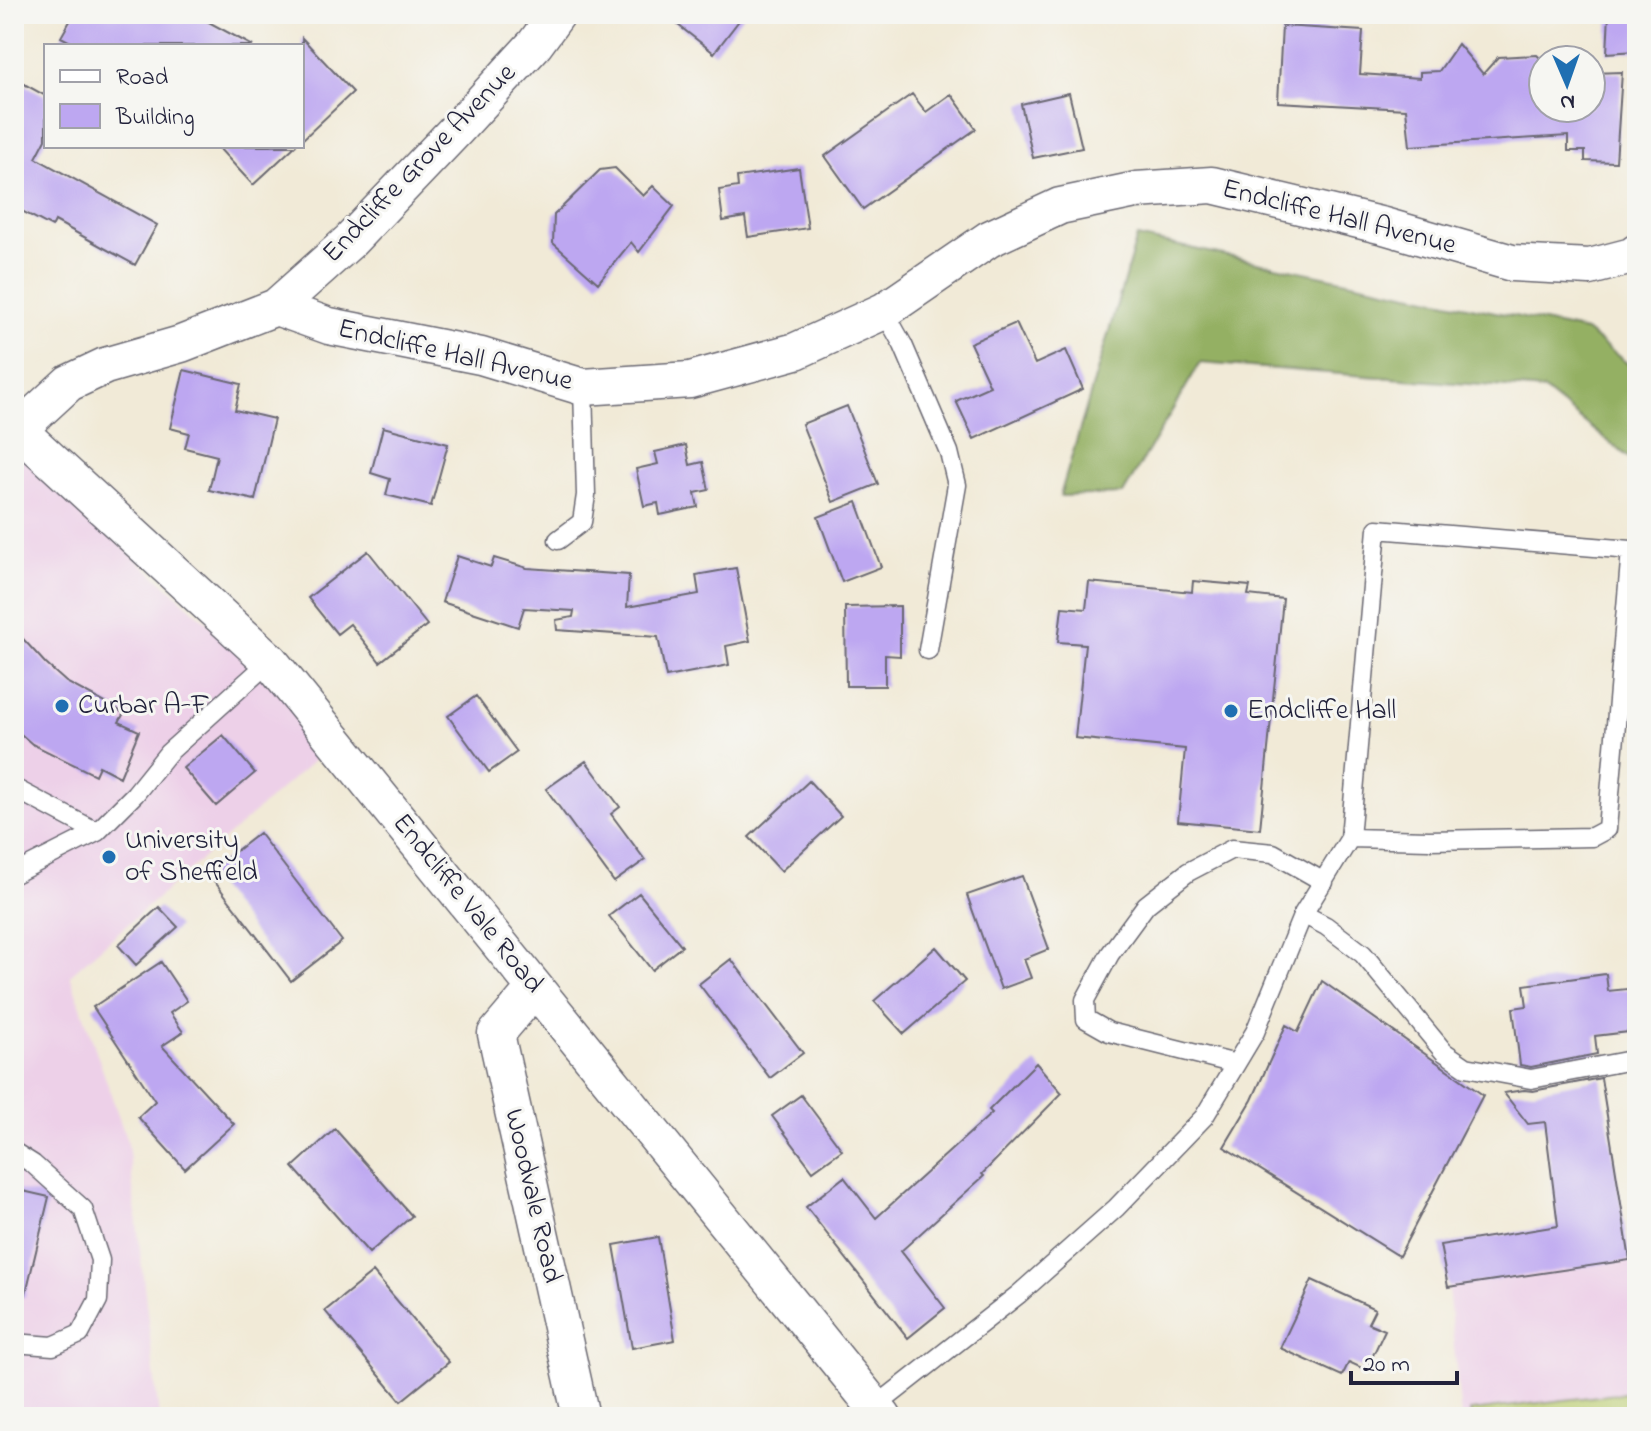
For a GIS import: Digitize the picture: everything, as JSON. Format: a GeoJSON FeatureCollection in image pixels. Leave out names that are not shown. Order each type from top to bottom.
{"type":"FeatureCollection","features":[{"type":"Feature","properties":{"kind":"street","name":"Endcliffe Grove Avenue"},"geometry":{"type":"LineString","coordinates":[[276,307],[361,230],[535,44],[557,14]]}},
{"type":"Feature","properties":{"kind":"street","name":"Endcliffe Hall Avenue"},"geometry":{"type":"LineString","coordinates":[[276,307],[329,326],[481,356],[583,387],[690,380],[796,351],[884,311],[989,239],[1060,206],[1136,190],[1212,185],[1384,226],[1512,263],[1590,267],[1635,258]]}},
{"type":"Feature","properties":{"kind":"street"},"geometry":{"type":"LineString","coordinates":[[16,428],[69,383],[105,366],[181,344],[276,307]]}},
{"type":"Feature","properties":{"kind":"street","name":"Endcliffe Vale Road"},"geometry":{"type":"LineString","coordinates":[[16,428],[270,661],[879,1412]]}},
{"type":"Feature","properties":{"kind":"street","name":"Woodvale Road"},"geometry":{"type":"LineString","coordinates":[[535,988],[496,1034],[581,1417]]}},
{"type":"Feature","properties":{"kind":"lane"},"geometry":{"type":"LineString","coordinates":[[884,311],[903,345],[949,452],[957,485],[928,650]]}},
{"type":"Feature","properties":{"kind":"lane"},"geometry":{"type":"LineString","coordinates":[[558,540],[582,522],[586,495],[583,387]]}},
{"type":"Feature","properties":{"kind":"lane"},"geometry":{"type":"LineString","coordinates":[[879,1412],[1116,1208],[1204,1117],[1255,1032],[1303,914],[1350,838],[1377,529],[1631,550],[1607,829],[1592,837],[1350,838]]}},
{"type":"Feature","properties":{"kind":"lane"},"geometry":{"type":"LineString","coordinates":[[14,874],[97,832],[135,794],[168,753],[270,661]]}},
{"type":"Feature","properties":{"kind":"lane"},"geometry":{"type":"LineString","coordinates":[[14,788],[97,832]]}},
{"type":"Feature","properties":{"kind":"lane"},"geometry":{"type":"LineString","coordinates":[[1236,1064],[1109,1032],[1086,1019],[1085,1000],[1110,954],[1146,905],[1188,872],[1232,849],[1273,853],[1324,882]]}},
{"type":"Feature","properties":{"kind":"lane"},"geometry":{"type":"LineString","coordinates":[[1303,914],[1326,926],[1363,954],[1444,1052],[1466,1067],[1531,1079],[1637,1059]]}},
{"type":"Feature","properties":{"kind":"lane"},"geometry":{"type":"LineString","coordinates":[[14,1152],[33,1164],[83,1209],[100,1260],[98,1300],[80,1334],[53,1346],[14,1343]]}},
{"type":"Feature","properties":{"kind":"shaded area","name":"University of Sheffield"},"geometry":{"type":"Polygon","coordinates":[[[14,450],[338,739],[70,975],[128,1144],[159,1417],[14,1417],[14,450]]]}},
{"type":"Feature","properties":{"kind":"shaded area"},"geometry":{"type":"Polygon","coordinates":[[[1637,1259],[1637,1417],[1461,1417],[1448,1287],[1637,1259]]]}},
{"type":"Feature","properties":{"kind":"green space"},"geometry":{"type":"Polygon","coordinates":[[[1137,237],[1586,331],[1637,371],[1637,464],[1544,390],[1200,363],[1123,494],[1060,496],[1137,237]]]}},
{"type":"Feature","properties":{"kind":"green space"},"geometry":{"type":"Polygon","coordinates":[[[1633,1392],[1636,1417],[1471,1417],[1470,1411],[1633,1392]]]}},
{"type":"Feature","properties":{"kind":"building"},"geometry":{"type":"Polygon","coordinates":[[[74,14],[194,14],[249,44],[74,44],[61,37],[74,14]]]}},
{"type":"Feature","properties":{"kind":"building"},"geometry":{"type":"Polygon","coordinates":[[[664,14],[744,14],[714,53],[664,14]]]}},
{"type":"Feature","properties":{"kind":"building"},"geometry":{"type":"Polygon","coordinates":[[[1609,14],[1637,14],[1637,51],[1607,53],[1609,14]]]}},
{"type":"Feature","properties":{"kind":"building"},"geometry":{"type":"Polygon","coordinates":[[[1282,26],[1363,31],[1360,74],[1420,78],[1420,72],[1439,71],[1458,44],[1483,74],[1498,57],[1527,56],[1527,124],[1607,124],[1607,72],[1622,72],[1616,162],[1585,161],[1585,151],[1568,151],[1568,136],[1410,146],[1406,109],[1278,102],[1282,26]]]}},
{"type":"Feature","properties":{"kind":"building"},"geometry":{"type":"Polygon","coordinates":[[[302,38],[353,92],[304,138],[304,44],[302,38]]]}},
{"type":"Feature","properties":{"kind":"building"},"geometry":{"type":"Polygon","coordinates":[[[24,84],[44,95],[44,143],[36,158],[157,225],[135,265],[55,221],[52,227],[14,207],[14,103],[24,84]]]}},
{"type":"Feature","properties":{"kind":"building"},"geometry":{"type":"Polygon","coordinates":[[[1069,93],[1082,148],[1033,158],[1021,104],[1069,93]]]}},
{"type":"Feature","properties":{"kind":"building"},"geometry":{"type":"Polygon","coordinates":[[[912,94],[926,112],[951,94],[976,129],[863,209],[825,156],[912,94]]]}},
{"type":"Feature","properties":{"kind":"building"},"geometry":{"type":"Polygon","coordinates":[[[219,148],[293,148],[253,185],[219,148]]]}},
{"type":"Feature","properties":{"kind":"building"},"geometry":{"type":"Polygon","coordinates":[[[615,168],[643,196],[653,186],[674,206],[639,252],[631,242],[598,283],[553,243],[554,215],[600,170],[615,168]]]}},
{"type":"Feature","properties":{"kind":"building"},"geometry":{"type":"Polygon","coordinates":[[[799,168],[808,228],[748,237],[745,217],[723,221],[719,190],[738,187],[737,177],[799,168]]]}},
{"type":"Feature","properties":{"kind":"building"},"geometry":{"type":"Polygon","coordinates":[[[1016,323],[1035,364],[1066,350],[1083,389],[974,439],[956,401],[990,386],[970,343],[1016,323]]]}},
{"type":"Feature","properties":{"kind":"building"},"geometry":{"type":"Polygon","coordinates":[[[184,370],[241,384],[235,410],[274,419],[255,500],[209,490],[217,456],[185,448],[189,433],[170,428],[184,370]]]}},
{"type":"Feature","properties":{"kind":"building"},"geometry":{"type":"Polygon","coordinates":[[[847,406],[878,484],[833,502],[802,424],[847,406]]]}},
{"type":"Feature","properties":{"kind":"building"},"geometry":{"type":"Polygon","coordinates":[[[383,427],[448,444],[431,506],[386,495],[390,479],[371,473],[383,427]]]}},
{"type":"Feature","properties":{"kind":"building"},"geometry":{"type":"Polygon","coordinates":[[[686,445],[690,465],[703,462],[709,490],[695,493],[698,507],[660,515],[658,503],[644,506],[636,469],[658,464],[655,452],[686,445]]]}},
{"type":"Feature","properties":{"kind":"building"},"geometry":{"type":"Polygon","coordinates":[[[857,502],[881,567],[842,582],[818,517],[857,502]]]}},
{"type":"Feature","properties":{"kind":"building"},"geometry":{"type":"Polygon","coordinates":[[[368,551],[427,625],[380,662],[350,624],[337,634],[308,598],[368,551]]]}},
{"type":"Feature","properties":{"kind":"building"},"geometry":{"type":"Polygon","coordinates":[[[457,556],[491,567],[494,558],[527,568],[629,575],[627,607],[699,594],[696,575],[736,568],[750,641],[726,646],[729,665],[666,677],[658,637],[557,630],[556,620],[573,617],[574,611],[524,608],[518,627],[442,602],[457,556]]]}},
{"type":"Feature","properties":{"kind":"building","name":"Endcliffe Hall"},"geometry":{"type":"Polygon","coordinates":[[[1193,581],[1250,586],[1248,595],[1283,599],[1260,829],[1178,821],[1185,749],[1075,738],[1085,644],[1058,642],[1062,607],[1086,609],[1089,582],[1192,592],[1193,581]]]}},
{"type":"Feature","properties":{"kind":"building"},"geometry":{"type":"Polygon","coordinates":[[[900,606],[900,656],[885,655],[885,686],[846,686],[845,607],[900,606]]]}},
{"type":"Feature","properties":{"kind":"building","name":"Curbar A-F"},"geometry":{"type":"Polygon","coordinates":[[[14,629],[66,682],[124,713],[119,722],[139,731],[120,777],[99,766],[95,775],[32,744],[14,728],[14,629]]]}},
{"type":"Feature","properties":{"kind":"building"},"geometry":{"type":"Polygon","coordinates":[[[476,696],[517,752],[489,772],[448,716],[476,696]]]}},
{"type":"Feature","properties":{"kind":"building"},"geometry":{"type":"Polygon","coordinates":[[[223,735],[255,773],[216,806],[183,768],[223,735]]]}},
{"type":"Feature","properties":{"kind":"building"},"geometry":{"type":"Polygon","coordinates":[[[586,761],[620,807],[611,814],[645,860],[614,882],[546,789],[586,761]]]}},
{"type":"Feature","properties":{"kind":"building"},"geometry":{"type":"Polygon","coordinates":[[[809,781],[841,816],[781,871],[749,837],[809,781]]]}},
{"type":"Feature","properties":{"kind":"building"},"geometry":{"type":"Polygon","coordinates":[[[259,833],[342,941],[291,981],[208,873],[259,833]]]}},
{"type":"Feature","properties":{"kind":"building"},"geometry":{"type":"Polygon","coordinates":[[[1022,876],[1049,949],[1024,959],[1031,978],[1001,989],[967,895],[1022,876]]]}},
{"type":"Feature","properties":{"kind":"building"},"geometry":{"type":"Polygon","coordinates":[[[639,893],[682,946],[652,970],[609,916],[639,893]]]}},
{"type":"Feature","properties":{"kind":"building"},"geometry":{"type":"Polygon","coordinates":[[[159,907],[178,927],[136,965],[118,945],[159,907]]]}},
{"type":"Feature","properties":{"kind":"building"},"geometry":{"type":"Polygon","coordinates":[[[936,947],[965,981],[904,1034],[874,1001],[936,947]]]}},
{"type":"Feature","properties":{"kind":"building"},"geometry":{"type":"Polygon","coordinates":[[[731,959],[803,1053],[770,1078],[699,984],[731,959]]]}},
{"type":"Feature","properties":{"kind":"building"},"geometry":{"type":"Polygon","coordinates":[[[161,962],[187,1001],[170,1013],[183,1032],[162,1046],[234,1124],[185,1169],[138,1117],[155,1101],[93,1007],[161,962]]]}},
{"type":"Feature","properties":{"kind":"building"},"geometry":{"type":"Polygon","coordinates":[[[1606,974],[1608,991],[1637,988],[1637,1031],[1595,1036],[1597,1054],[1531,1067],[1520,1065],[1513,1008],[1527,1006],[1524,985],[1606,974]]]}},
{"type":"Feature","properties":{"kind":"building"},"geometry":{"type":"Polygon","coordinates":[[[1322,981],[1483,1095],[1399,1256],[1224,1147],[1252,1100],[1286,1025],[1298,1032],[1322,981]]]}},
{"type":"Feature","properties":{"kind":"building"},"geometry":{"type":"Polygon","coordinates":[[[1036,1063],[1062,1093],[982,1174],[984,1176],[901,1251],[945,1308],[908,1338],[806,1207],[844,1177],[876,1218],[992,1113],[989,1110],[1036,1063]]]}},
{"type":"Feature","properties":{"kind":"building"},"geometry":{"type":"Polygon","coordinates":[[[1601,1078],[1630,1260],[1448,1287],[1440,1245],[1558,1226],[1545,1122],[1528,1124],[1504,1093],[1533,1091],[1601,1078]]]}},
{"type":"Feature","properties":{"kind":"building"},"geometry":{"type":"Polygon","coordinates":[[[801,1095],[842,1150],[813,1171],[772,1116],[801,1095]]]}},
{"type":"Feature","properties":{"kind":"building"},"geometry":{"type":"Polygon","coordinates":[[[335,1129],[412,1216],[369,1253],[293,1167],[335,1129]]]}},
{"type":"Feature","properties":{"kind":"building"},"geometry":{"type":"Polygon","coordinates":[[[14,1189],[49,1197],[25,1297],[14,1296],[14,1189]]]}},
{"type":"Feature","properties":{"kind":"building"},"geometry":{"type":"Polygon","coordinates":[[[658,1237],[675,1340],[632,1348],[614,1245],[658,1237]]]}},
{"type":"Feature","properties":{"kind":"building"},"geometry":{"type":"Polygon","coordinates":[[[373,1272],[449,1362],[401,1401],[325,1311],[373,1272]]]}},
{"type":"Feature","properties":{"kind":"building"},"geometry":{"type":"Polygon","coordinates":[[[1312,1280],[1375,1309],[1368,1323],[1385,1330],[1366,1370],[1349,1362],[1342,1376],[1280,1348],[1312,1280]]]}},
{"type":"Feature","properties":{"kind":"place","name":"Curbar A-F"},"geometry":{"type":"Point","coordinates":[62,706]}},
{"type":"Feature","properties":{"kind":"place","name":"Endcliffe Hall"},"geometry":{"type":"Point","coordinates":[1231,711]}},
{"type":"Feature","properties":{"kind":"place","name":"University of Sheffield"},"geometry":{"type":"Point","coordinates":[109,857]}}]}
